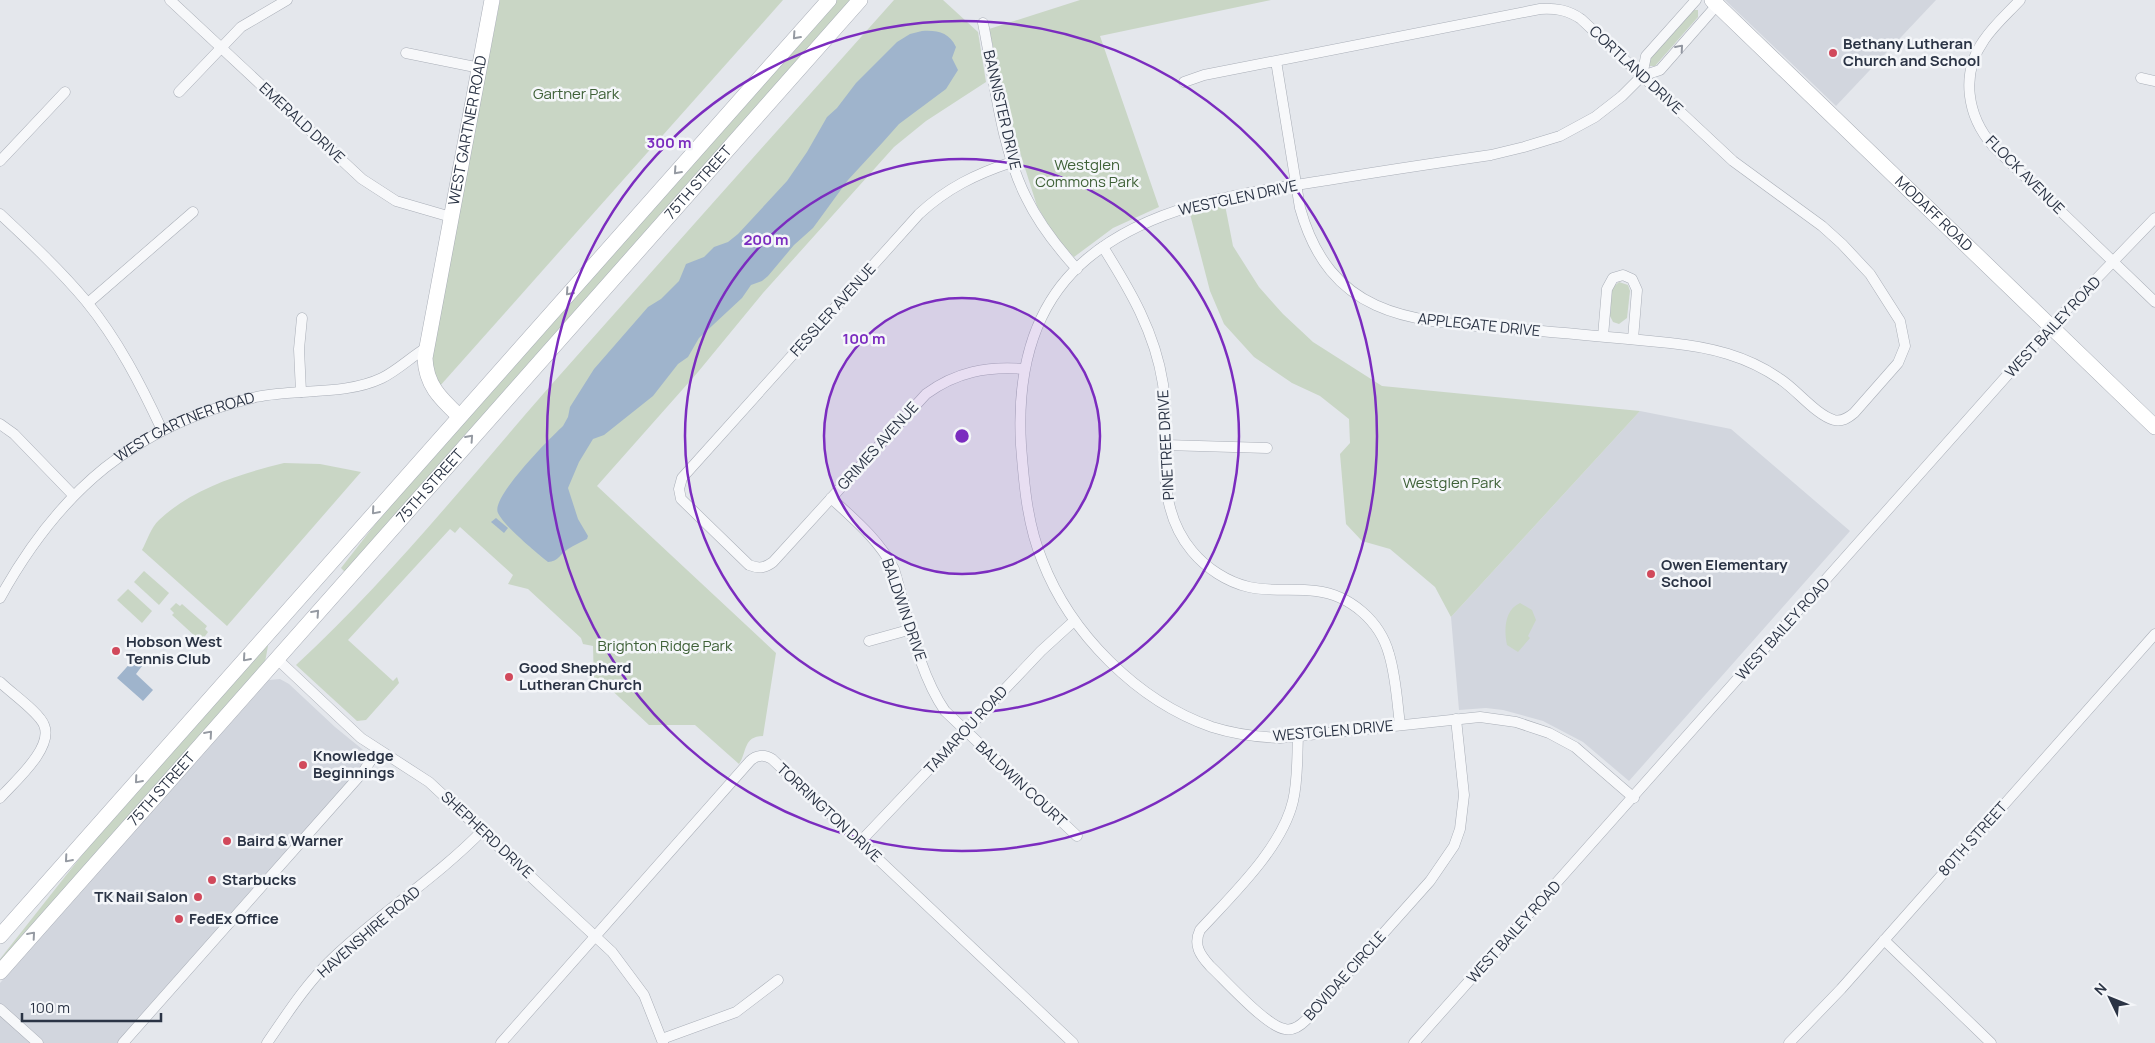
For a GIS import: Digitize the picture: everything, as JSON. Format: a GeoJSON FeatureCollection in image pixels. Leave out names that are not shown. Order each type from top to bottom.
{"type":"FeatureCollection","features":[{"type":"Feature","properties":{"kind":"main road","name":"WEST GARTNER ROAD"},"geometry":{"type":"LineString","coordinates":[[459,416],[429,383],[425,368],[426,348],[492,0]]}},
{"type":"Feature","properties":{"kind":"main road","name":"75TH STREET"},"geometry":{"type":"LineString","coordinates":[[0,936],[829,0]]}},
{"type":"Feature","properties":{"kind":"main road","name":"75TH STREET"},"geometry":{"type":"LineString","coordinates":[[0,972],[860,0]]}},
{"type":"Feature","properties":{"kind":"main road","name":"MODAFF ROAD"},"geometry":{"type":"LineString","coordinates":[[1715,2],[2155,427]]}},
{"type":"Feature","properties":{"kind":"main road"},"geometry":{"type":"LineString","coordinates":[[276,658],[273,652],[278,621]]}},
{"type":"Feature","properties":{"kind":"street","name":"EMERALD DRIVE"},"geometry":{"type":"LineString","coordinates":[[170,0],[372,186],[396,201],[451,217]]}},
{"type":"Feature","properties":{"kind":"street"},"geometry":{"type":"LineString","coordinates":[[179,92],[241,27],[288,0]]}},
{"type":"Feature","properties":{"kind":"street","name":"WESTGLEN DRIVE"},"geometry":{"type":"LineString","coordinates":[[1642,76],[1646,56],[1696,0]]}},
{"type":"Feature","properties":{"kind":"street","name":"FLOCK AVENUE"},"geometry":{"type":"LineString","coordinates":[[2020,0],[1985,38],[1975,57],[1969,78],[1973,114],[1980,128],[1994,146],[2155,302]]}},
{"type":"Feature","properties":{"kind":"street","name":"WESTGLEN DRIVE"},"geometry":{"type":"LineString","coordinates":[[1634,798],[1583,753],[1549,733],[1516,722],[1493,718],[1456,719],[1280,738],[1234,733],[1213,727],[1177,712],[1145,691],[1096,646],[1074,621],[1042,560],[1027,506],[1020,421],[1024,369],[1029,349],[1041,320],[1058,292],[1077,269],[1102,247],[1134,227],[1184,208],[1230,196],[1524,148],[1560,136],[1595,117],[1627,92],[1642,76],[1660,70],[1715,2]]}},
{"type":"Feature","properties":{"kind":"street","name":"CORTLAND DRIVE"},"geometry":{"type":"LineString","coordinates":[[1184,82],[1204,75],[1540,9],[1556,8],[1568,12],[1581,19],[1733,162],[1822,226],[1859,261],[1886,298],[1900,321],[1905,340],[1904,352],[1898,363],[1854,413],[1849,417],[1839,420]]}},
{"type":"Feature","properties":{"kind":"street","name":"BANNISTER DRIVE"},"geometry":{"type":"LineString","coordinates":[[983,23],[1012,162],[1025,197],[1037,219],[1058,248],[1077,269]]}},
{"type":"Feature","properties":{"kind":"street"},"geometry":{"type":"LineString","coordinates":[[406,53],[480,68]]}},
{"type":"Feature","properties":{"kind":"street","name":"APPLEGATE DRIVE"},"geometry":{"type":"LineString","coordinates":[[1276,61],[1296,185],[1305,226],[1320,256],[1349,288],[1380,308],[1402,316],[1440,323],[1603,336],[1707,347],[1739,357],[1780,379],[1825,415],[1839,420]]}},
{"type":"Feature","properties":{"kind":"street"},"geometry":{"type":"LineString","coordinates":[[2141,78],[2155,81]]}},
{"type":"Feature","properties":{"kind":"street"},"geometry":{"type":"LineString","coordinates":[[0,161],[65,92]]}},
{"type":"Feature","properties":{"kind":"street","name":"FESSLER AVENUE"},"geometry":{"type":"LineString","coordinates":[[756,568],[745,561],[685,504],[679,490],[682,478],[919,214],[957,184],[1012,162]]}},
{"type":"Feature","properties":{"kind":"street"},"geometry":{"type":"LineString","coordinates":[[88,303],[193,212]]}},
{"type":"Feature","properties":{"kind":"street"},"geometry":{"type":"LineString","coordinates":[[0,214],[56,267],[88,303],[125,356],[162,430]]}},
{"type":"Feature","properties":{"kind":"street","name":"WEST BAILEY ROAD"},"geometry":{"type":"LineString","coordinates":[[1414,1043],[1634,798],[2051,326],[2155,218]]}},
{"type":"Feature","properties":{"kind":"street","name":"PINETREE DRIVE"},"geometry":{"type":"LineString","coordinates":[[1102,247],[1129,288],[1150,335],[1163,383],[1164,480],[1170,511],[1181,536],[1193,552],[1215,571],[1247,587],[1329,593],[1345,600],[1361,611],[1375,625],[1389,653],[1400,725]]}},
{"type":"Feature","properties":{"kind":"street"},"geometry":{"type":"LineString","coordinates":[[1603,336],[1607,289],[1613,278],[1623,275],[1632,279],[1637,290],[1633,339]]}},
{"type":"Feature","properties":{"kind":"street"},"geometry":{"type":"LineString","coordinates":[[301,392],[299,349],[302,318]]}},
{"type":"Feature","properties":{"kind":"street","name":"WEST GARTNER ROAD"},"geometry":{"type":"LineString","coordinates":[[0,598],[28,549],[74,495],[116,458],[162,430],[202,413],[256,397],[335,389],[373,381],[392,372],[426,348]]}},
{"type":"Feature","properties":{"kind":"street","name":"GRIMES AVENUE"},"geometry":{"type":"LineString","coordinates":[[756,568],[766,567],[773,562],[914,405],[936,387],[966,373],[988,368],[1024,369]]}},
{"type":"Feature","properties":{"kind":"street"},"geometry":{"type":"LineString","coordinates":[[0,424],[14,434],[74,495]]}},
{"type":"Feature","properties":{"kind":"street"},"geometry":{"type":"LineString","coordinates":[[1165,445],[1267,448]]}},
{"type":"Feature","properties":{"kind":"street","name":"BALDWIN DRIVE"},"geometry":{"type":"LineString","coordinates":[[831,498],[873,538],[888,557],[933,691],[945,711],[965,731]]}},
{"type":"Feature","properties":{"kind":"street","name":"TAMAROU ROAD"},"geometry":{"type":"LineString","coordinates":[[860,842],[1041,651],[1074,621]]}},
{"type":"Feature","properties":{"kind":"street"},"geometry":{"type":"LineString","coordinates":[[869,641],[912,629]]}},
{"type":"Feature","properties":{"kind":"street","name":"80TH STREET"},"geometry":{"type":"LineString","coordinates":[[1789,1043],[1884,940],[2155,634]]}},
{"type":"Feature","properties":{"kind":"street","name":"SHEPHERD DRIVE"},"geometry":{"type":"LineString","coordinates":[[276,658],[361,738],[429,782],[596,937],[634,978],[650,1008],[663,1041]]}},
{"type":"Feature","properties":{"kind":"street"},"geometry":{"type":"LineString","coordinates":[[0,682],[41,720],[46,736],[42,750],[0,798]]}},
{"type":"Feature","properties":{"kind":"street","name":"BOVIDAE CIRCLE"},"geometry":{"type":"LineString","coordinates":[[1298,736],[1294,800],[1284,828],[1270,849],[1200,930],[1197,941],[1199,952],[1210,966],[1272,1024],[1288,1030],[1297,1027],[1306,1020],[1430,880],[1454,846],[1460,829],[1464,795],[1456,719]]}},
{"type":"Feature","properties":{"kind":"street","name":"BALDWIN COURT"},"geometry":{"type":"LineString","coordinates":[[965,731],[1076,836]]}},
{"type":"Feature","properties":{"kind":"street"},"geometry":{"type":"LineString","coordinates":[[124,1043],[363,772],[378,750]]}},
{"type":"Feature","properties":{"kind":"street","name":"TORRINGTON DRIVE"},"geometry":{"type":"LineString","coordinates":[[596,937],[750,761],[756,757],[764,756],[772,759],[1073,1043]]}},
{"type":"Feature","properties":{"kind":"street","name":"HAVENSHIRE ROAD"},"geometry":{"type":"LineString","coordinates":[[267,1043],[300,996],[333,958],[456,858],[482,831]]}},
{"type":"Feature","properties":{"kind":"street"},"geometry":{"type":"LineString","coordinates":[[501,1043],[596,937]]}},
{"type":"Feature","properties":{"kind":"street"},"geometry":{"type":"LineString","coordinates":[[1884,940],[1991,1043]]}},
{"type":"Feature","properties":{"kind":"street"},"geometry":{"type":"LineString","coordinates":[[663,1041],[736,1012],[778,980]]}},
{"type":"Feature","properties":{"kind":"street"},"geometry":{"type":"LineString","coordinates":[[0,1009],[38,1043]]}},
{"type":"Feature","properties":{"kind":"shaded area","name":"Bethany Lutheran Church and School"},"geometry":{"type":"Polygon","coordinates":[[[1725,0],[1936,0],[1836,106],[1725,0]]]}},
{"type":"Feature","properties":{"kind":"shaded area","name":"Owen Elementary School"},"geometry":{"type":"Polygon","coordinates":[[[1640,411],[1731,429],[1850,531],[1629,781],[1583,742],[1543,721],[1503,710],[1486,708],[1459,710],[1451,617],[1640,411]]]}},
{"type":"Feature","properties":{"kind":"shaded area"},"geometry":{"type":"Polygon","coordinates":[[[280,679],[289,684],[335,727],[373,758],[122,1043],[0,1043],[0,983],[269,680],[280,679]]]}},
{"type":"Feature","properties":{"kind":"green space","name":"Gartner Park"},"geometry":{"type":"Polygon","coordinates":[[[500,0],[783,0],[439,387],[430,361],[500,0]]]}},
{"type":"Feature","properties":{"kind":"green space"},"geometry":{"type":"Polygon","coordinates":[[[836,0],[852,0],[345,572],[341,568],[412,477],[836,0]]]}},
{"type":"Feature","properties":{"kind":"green space","name":"Brighton Ridge Park"},"geometry":{"type":"Polygon","coordinates":[[[894,0],[943,0],[978,32],[986,82],[926,121],[894,147],[763,293],[698,372],[597,486],[776,653],[763,736],[752,739],[749,742],[739,764],[695,725],[649,725],[605,684],[600,690],[594,684],[593,646],[583,644],[581,638],[528,589],[508,584],[513,575],[460,527],[455,533],[450,529],[348,640],[393,681],[397,677],[399,683],[366,720],[357,721],[296,665],[393,567],[544,393],[894,0]]]}},
{"type":"Feature","properties":{"kind":"green space","name":"Westglen Commons Park"},"geometry":{"type":"Polygon","coordinates":[[[1080,0],[1271,0],[1100,36],[1159,207],[1113,228],[1074,257],[1055,236],[1037,206],[1018,146],[989,29],[1080,0]]]}},
{"type":"Feature","properties":{"kind":"green space"},"geometry":{"type":"Polygon","coordinates":[[[1692,10],[1698,10],[1698,17],[1655,66],[1649,66],[1648,60],[1692,10]]]}},
{"type":"Feature","properties":{"kind":"green space","name":"Westglen Park"},"geometry":{"type":"Polygon","coordinates":[[[1225,205],[1233,246],[1259,287],[1283,314],[1313,342],[1382,386],[1640,411],[1451,617],[1435,587],[1390,549],[1362,541],[1346,524],[1340,454],[1350,443],[1349,419],[1320,396],[1292,383],[1254,357],[1224,324],[1210,291],[1190,214],[1225,205]]]}},
{"type":"Feature","properties":{"kind":"green space"},"geometry":{"type":"Polygon","coordinates":[[[1619,282],[1628,285],[1630,291],[1627,318],[1619,324],[1613,322],[1610,316],[1612,288],[1619,282]]]}},
{"type":"Feature","properties":{"kind":"green space"},"geometry":{"type":"Polygon","coordinates":[[[284,463],[320,464],[361,472],[227,626],[142,550],[156,523],[187,499],[234,477],[284,463]]]}},
{"type":"Feature","properties":{"kind":"green space"},"geometry":{"type":"Polygon","coordinates":[[[144,571],[169,593],[159,605],[134,582],[144,571]]]}},
{"type":"Feature","properties":{"kind":"green space"},"geometry":{"type":"Polygon","coordinates":[[[128,589],[152,611],[142,623],[117,600],[128,589]]]}},
{"type":"Feature","properties":{"kind":"green space"},"geometry":{"type":"Polygon","coordinates":[[[176,603],[180,606],[182,604],[207,626],[205,629],[208,632],[203,639],[199,635],[196,637],[172,615],[174,613],[170,609],[176,603]]]}},
{"type":"Feature","properties":{"kind":"green space"},"geometry":{"type":"Polygon","coordinates":[[[1520,603],[1532,610],[1536,620],[1528,636],[1530,638],[1518,652],[1507,645],[1506,621],[1511,611],[1520,603]]]}},
{"type":"Feature","properties":{"kind":"green space"},"geometry":{"type":"Polygon","coordinates":[[[266,643],[268,646],[265,662],[0,964],[0,959],[105,826],[266,643]]]}},
{"type":"Feature","properties":{"kind":"water"},"geometry":{"type":"Polygon","coordinates":[[[922,31],[942,33],[950,38],[956,47],[952,58],[958,70],[946,89],[899,124],[848,180],[813,228],[794,245],[768,276],[762,281],[751,285],[742,298],[699,338],[688,357],[678,364],[653,396],[604,435],[593,439],[579,462],[568,488],[578,519],[588,536],[587,539],[568,549],[554,561],[548,562],[513,532],[498,513],[498,505],[512,482],[535,454],[563,426],[568,417],[570,407],[594,369],[648,307],[661,299],[679,281],[686,264],[704,257],[714,247],[728,242],[738,234],[787,181],[807,152],[827,117],[837,108],[856,83],[897,42],[910,34],[922,31]]]}},
{"type":"Feature","properties":{"kind":"water"},"geometry":{"type":"Polygon","coordinates":[[[496,518],[508,528],[504,533],[491,522],[496,518]]]}},
{"type":"Feature","properties":{"kind":"water"},"geometry":{"type":"Polygon","coordinates":[[[134,659],[142,666],[136,674],[153,690],[143,701],[117,678],[134,659]]]}},
{"type":"Feature","properties":{"kind":"place","name":"Bethany Lutheran Church and School"},"geometry":{"type":"Point","coordinates":[1833,53]}},
{"type":"Feature","properties":{"kind":"place","name":"Owen Elementary School"},"geometry":{"type":"Point","coordinates":[1651,574]}},
{"type":"Feature","properties":{"kind":"place","name":"Hobson West Tennis Club"},"geometry":{"type":"Point","coordinates":[116,651]}},
{"type":"Feature","properties":{"kind":"place","name":"Good Shepherd Lutheran Church"},"geometry":{"type":"Point","coordinates":[509,677]}},
{"type":"Feature","properties":{"kind":"place","name":"Knowledge Beginnings"},"geometry":{"type":"Point","coordinates":[303,765]}},
{"type":"Feature","properties":{"kind":"place","name":"Baird & Warner"},"geometry":{"type":"Point","coordinates":[227,841]}},
{"type":"Feature","properties":{"kind":"place","name":"Starbucks"},"geometry":{"type":"Point","coordinates":[212,880]}},
{"type":"Feature","properties":{"kind":"place","name":"TK Nail Salon"},"geometry":{"type":"Point","coordinates":[198,897]}},
{"type":"Feature","properties":{"kind":"place","name":"FedEx Office"},"geometry":{"type":"Point","coordinates":[179,919]}}]}
